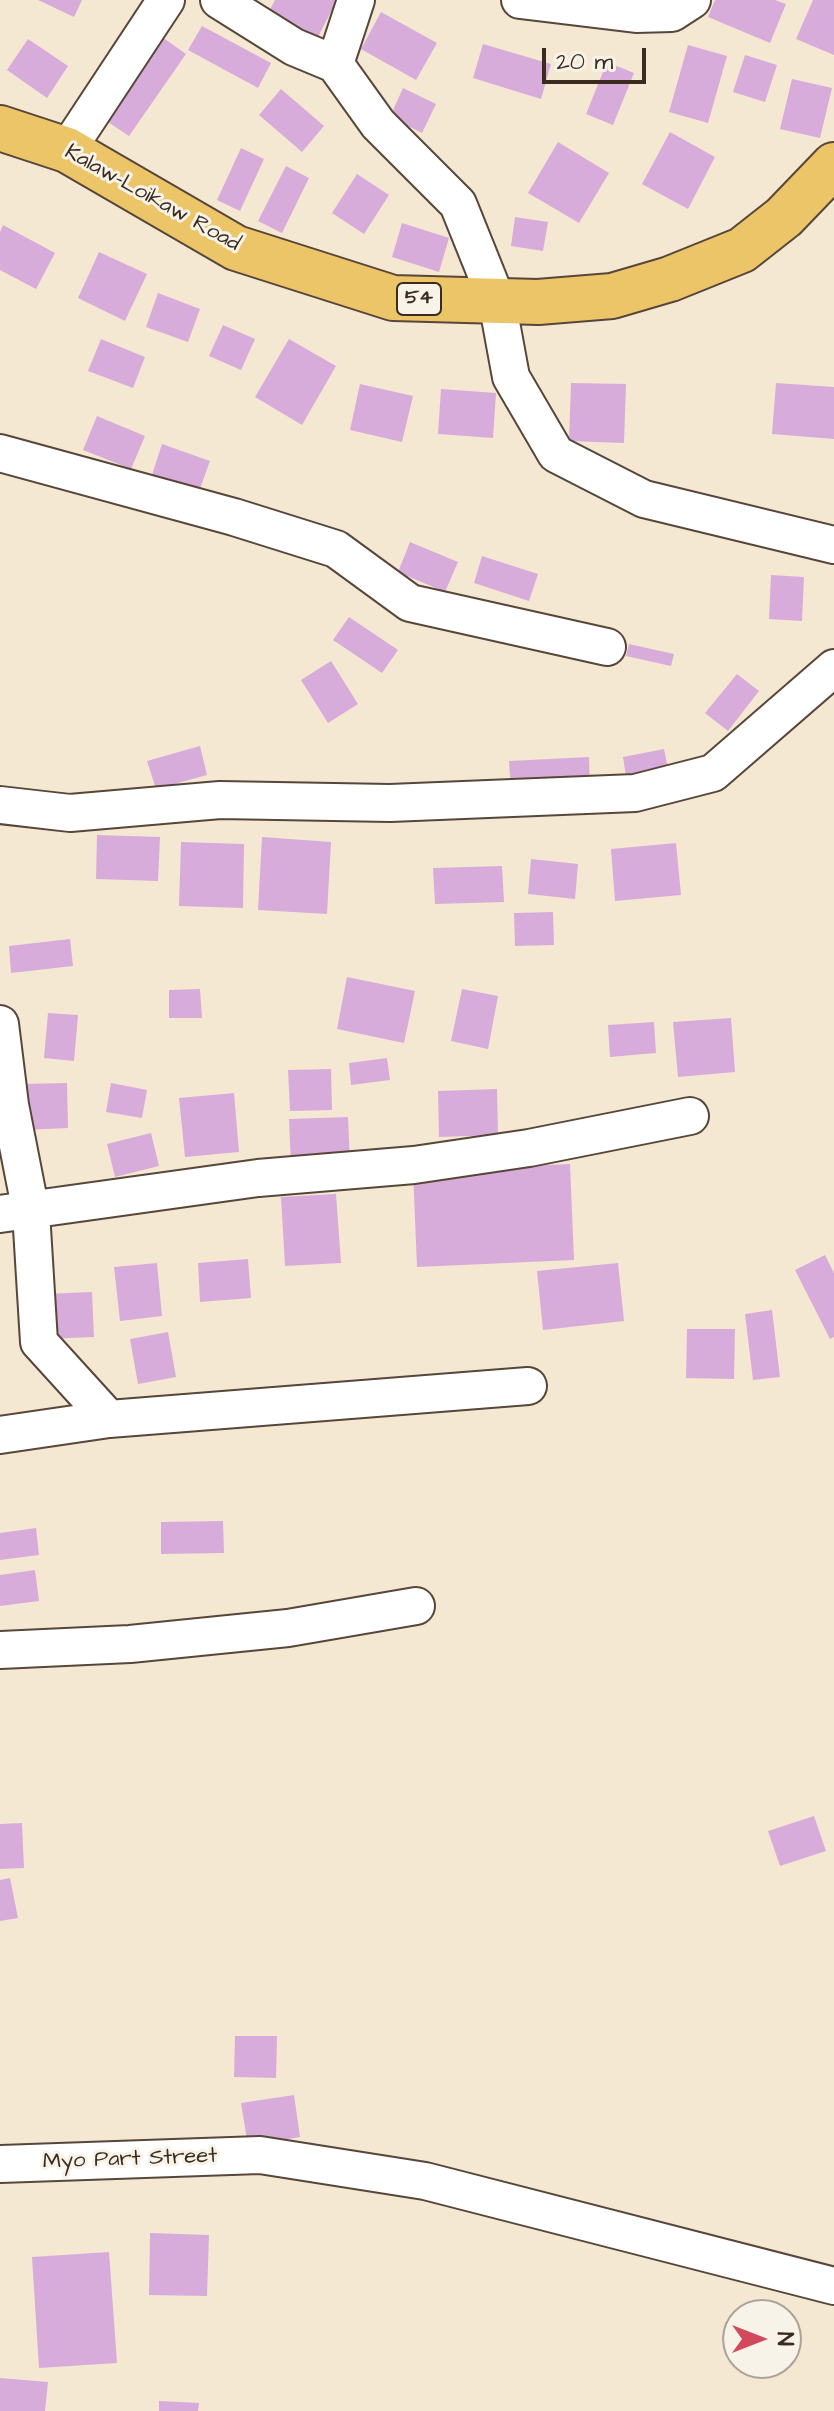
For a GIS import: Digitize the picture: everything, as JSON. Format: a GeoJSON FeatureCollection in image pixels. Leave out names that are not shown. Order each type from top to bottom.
{"type":"FeatureCollection","features":[{"type":"Feature","properties":{"kind":"main road","name":"Kalaw-Loikaw Road"},"geometry":{"type":"LineString","coordinates":[[0,128],[67,150],[236,248],[393,298],[497,301],[612,296],[670,279],[742,250],[784,217],[834,165]]}},
{"type":"Feature","properties":{"kind":"street"},"geometry":{"type":"LineString","coordinates":[[67,150],[166,0]]}},
{"type":"Feature","properties":{"kind":"street"},"geometry":{"type":"LineString","coordinates":[[219,0],[294,47],[335,64],[378,124],[458,204],[497,301],[511,377],[556,454],[644,499],[834,545]]}},
{"type":"Feature","properties":{"kind":"street"},"geometry":{"type":"LineString","coordinates":[[335,64],[356,0]]}},
{"type":"Feature","properties":{"kind":"street"},"geometry":{"type":"LineString","coordinates":[[520,0],[636,14],[672,13],[692,0]]}},
{"type":"Feature","properties":{"kind":"street"},"geometry":{"type":"LineString","coordinates":[[0,453],[234,517],[336,549],[410,603],[607,647]]}},
{"type":"Feature","properties":{"kind":"street"},"geometry":{"type":"LineString","coordinates":[[0,805],[70,813],[220,800],[390,803],[635,793],[713,773],[834,668]]}},
{"type":"Feature","properties":{"kind":"street"},"geometry":{"type":"LineString","coordinates":[[0,1024],[10,1105],[16,1213],[39,1342],[109,1419]]}},
{"type":"Feature","properties":{"kind":"street"},"geometry":{"type":"LineString","coordinates":[[16,1213],[258,1178],[429,1163],[690,1116]]}},
{"type":"Feature","properties":{"kind":"street"},"geometry":{"type":"LineString","coordinates":[[0,1435],[109,1419],[528,1386]]}},
{"type":"Feature","properties":{"kind":"street"},"geometry":{"type":"LineString","coordinates":[[0,1650],[130,1644],[288,1628],[416,1606]]}},
{"type":"Feature","properties":{"kind":"street","name":"Myo Part Street"},"geometry":{"type":"LineString","coordinates":[[0,2164],[260,2155],[425,2181],[834,2286]]}},
{"type":"Feature","properties":{"kind":"building"},"geometry":{"type":"Polygon","coordinates":[[[38,0],[82,0],[74,17],[38,0]]]}},
{"type":"Feature","properties":{"kind":"building"},"geometry":{"type":"Polygon","coordinates":[[[275,0],[337,0],[316,41],[267,15],[275,0]]]}},
{"type":"Feature","properties":{"kind":"building"},"geometry":{"type":"Polygon","coordinates":[[[715,0],[775,0],[786,4],[770,43],[708,17],[715,0]]]}},
{"type":"Feature","properties":{"kind":"building"},"geometry":{"type":"Polygon","coordinates":[[[813,0],[834,0],[834,55],[796,39],[813,0]]]}},
{"type":"Feature","properties":{"kind":"building"},"geometry":{"type":"Polygon","coordinates":[[[381,12],[437,43],[416,80],[361,49],[381,12]]]}},
{"type":"Feature","properties":{"kind":"building"},"geometry":{"type":"Polygon","coordinates":[[[202,26],[271,63],[258,88],[188,50],[202,26]]]}},
{"type":"Feature","properties":{"kind":"building"},"geometry":{"type":"Polygon","coordinates":[[[162,37],[186,54],[129,136],[105,120],[162,37]]]}},
{"type":"Feature","properties":{"kind":"building"},"geometry":{"type":"Polygon","coordinates":[[[28,39],[68,66],[47,98],[7,70],[28,39]]]}},
{"type":"Feature","properties":{"kind":"building"},"geometry":{"type":"Polygon","coordinates":[[[483,44],[551,64],[541,99],[473,78],[483,44]]]}},
{"type":"Feature","properties":{"kind":"building"},"geometry":{"type":"Polygon","coordinates":[[[688,45],[727,56],[708,123],[669,112],[688,45]]]}},
{"type":"Feature","properties":{"kind":"building"},"geometry":{"type":"Polygon","coordinates":[[[745,55],[777,65],[765,102],[733,92],[745,55]]]}},
{"type":"Feature","properties":{"kind":"building"},"geometry":{"type":"Polygon","coordinates":[[[607,62],[634,73],[613,125],[586,114],[607,62]]]}},
{"type":"Feature","properties":{"kind":"building"},"geometry":{"type":"Polygon","coordinates":[[[792,79],[832,88],[820,138],[780,129],[792,79]]]}},
{"type":"Feature","properties":{"kind":"building"},"geometry":{"type":"Polygon","coordinates":[[[403,88],[436,104],[422,133],[390,117],[403,88]]]}},
{"type":"Feature","properties":{"kind":"building"},"geometry":{"type":"Polygon","coordinates":[[[281,89],[324,126],[302,152],[259,115],[281,89]]]}},
{"type":"Feature","properties":{"kind":"building"},"geometry":{"type":"Polygon","coordinates":[[[670,132],[715,157],[688,209],[642,184],[670,132]]]}},
{"type":"Feature","properties":{"kind":"building"},"geometry":{"type":"Polygon","coordinates":[[[558,142],[609,173],[579,223],[528,193],[558,142]]]}},
{"type":"Feature","properties":{"kind":"building"},"geometry":{"type":"Polygon","coordinates":[[[241,148],[264,159],[240,211],[217,200],[241,148]]]}},
{"type":"Feature","properties":{"kind":"building"},"geometry":{"type":"Polygon","coordinates":[[[286,166],[309,178],[282,233],[258,221],[286,166]]]}},
{"type":"Feature","properties":{"kind":"building"},"geometry":{"type":"Polygon","coordinates":[[[357,174],[389,195],[364,234],[332,213],[357,174]]]}},
{"type":"Feature","properties":{"kind":"building"},"geometry":{"type":"Polygon","coordinates":[[[515,217],[548,222],[543,251],[511,246],[515,217]]]}},
{"type":"Feature","properties":{"kind":"building"},"geometry":{"type":"Polygon","coordinates":[[[402,223],[449,238],[439,272],[392,257],[402,223]]]}},
{"type":"Feature","properties":{"kind":"building"},"geometry":{"type":"Polygon","coordinates":[[[3,225],[55,253],[36,289],[0,270],[0,232],[3,225]]]}},
{"type":"Feature","properties":{"kind":"building"},"geometry":{"type":"Polygon","coordinates":[[[99,252],[147,274],[125,321],[78,298],[99,252]]]}},
{"type":"Feature","properties":{"kind":"building"},"geometry":{"type":"Polygon","coordinates":[[[158,293],[200,309],[188,342],[146,327],[158,293]]]}},
{"type":"Feature","properties":{"kind":"building"},"geometry":{"type":"Polygon","coordinates":[[[223,325],[255,339],[241,370],[209,356],[223,325]]]}},
{"type":"Feature","properties":{"kind":"building"},"geometry":{"type":"Polygon","coordinates":[[[101,339],[145,357],[133,388],[88,371],[101,339]]]}},
{"type":"Feature","properties":{"kind":"building"},"geometry":{"type":"Polygon","coordinates":[[[289,339],[336,366],[302,425],[255,397],[289,339]]]}},
{"type":"Feature","properties":{"kind":"building"},"geometry":{"type":"Polygon","coordinates":[[[571,383],[626,384],[624,443],[569,441],[571,383]]]}},
{"type":"Feature","properties":{"kind":"building"},"geometry":{"type":"Polygon","coordinates":[[[776,383],[834,387],[834,439],[772,434],[776,383]]]}},
{"type":"Feature","properties":{"kind":"building"},"geometry":{"type":"Polygon","coordinates":[[[360,384],[413,396],[402,442],[350,430],[360,384]]]}},
{"type":"Feature","properties":{"kind":"building"},"geometry":{"type":"Polygon","coordinates":[[[441,389],[496,393],[493,438],[438,434],[441,389]]]}},
{"type":"Feature","properties":{"kind":"building"},"geometry":{"type":"Polygon","coordinates":[[[97,416],[145,436],[131,469],[83,450],[97,416]]]}},
{"type":"Feature","properties":{"kind":"building"},"geometry":{"type":"Polygon","coordinates":[[[162,444],[210,461],[198,494],[151,478],[162,444]]]}},
{"type":"Feature","properties":{"kind":"building"},"geometry":{"type":"Polygon","coordinates":[[[410,542],[458,562],[445,592],[398,572],[410,542]]]}},
{"type":"Feature","properties":{"kind":"building"},"geometry":{"type":"Polygon","coordinates":[[[482,556],[538,574],[529,601],[474,583],[482,556]]]}},
{"type":"Feature","properties":{"kind":"building"},"geometry":{"type":"Polygon","coordinates":[[[771,575],[804,577],[802,621],[769,619],[771,575]]]}},
{"type":"Feature","properties":{"kind":"building"},"geometry":{"type":"Polygon","coordinates":[[[349,617],[398,650],[382,673],[333,640],[349,617]]]}},
{"type":"Feature","properties":{"kind":"building"},"geometry":{"type":"Polygon","coordinates":[[[629,644],[674,654],[671,666],[626,656],[629,644]]]}},
{"type":"Feature","properties":{"kind":"building"},"geometry":{"type":"Polygon","coordinates":[[[331,661],[358,704],[328,723],[301,680],[331,661]]]}},
{"type":"Feature","properties":{"kind":"building"},"geometry":{"type":"Polygon","coordinates":[[[737,674],[759,691],[728,731],[705,713],[737,674]]]}},
{"type":"Feature","properties":{"kind":"building"},"geometry":{"type":"Polygon","coordinates":[[[200,746],[207,775],[156,789],[147,761],[200,746]]]}},
{"type":"Feature","properties":{"kind":"building"},"geometry":{"type":"Polygon","coordinates":[[[664,749],[668,768],[626,776],[623,757],[664,749]]]}},
{"type":"Feature","properties":{"kind":"building"},"geometry":{"type":"Polygon","coordinates":[[[589,757],[590,789],[511,793],[509,761],[589,757]]]}},
{"type":"Feature","properties":{"kind":"building"},"geometry":{"type":"Polygon","coordinates":[[[97,835],[160,837],[158,881],[96,879],[97,835]]]}},
{"type":"Feature","properties":{"kind":"building"},"geometry":{"type":"Polygon","coordinates":[[[262,837],[331,842],[327,914],[258,910],[262,837]]]}},
{"type":"Feature","properties":{"kind":"building"},"geometry":{"type":"Polygon","coordinates":[[[181,842],[244,844],[243,908],[179,906],[181,842]]]}},
{"type":"Feature","properties":{"kind":"building"},"geometry":{"type":"Polygon","coordinates":[[[676,843],[681,895],[615,901],[611,849],[676,843]]]}},
{"type":"Feature","properties":{"kind":"building"},"geometry":{"type":"Polygon","coordinates":[[[531,859],[578,864],[575,899],[528,894],[531,859]]]}},
{"type":"Feature","properties":{"kind":"building"},"geometry":{"type":"Polygon","coordinates":[[[502,866],[504,902],[435,904],[433,868],[502,866]]]}},
{"type":"Feature","properties":{"kind":"building"},"geometry":{"type":"Polygon","coordinates":[[[553,912],[554,945],[515,946],[514,913],[553,912]]]}},
{"type":"Feature","properties":{"kind":"building"},"geometry":{"type":"Polygon","coordinates":[[[70,939],[73,966],[11,973],[9,946],[70,939]]]}},
{"type":"Feature","properties":{"kind":"building"},"geometry":{"type":"Polygon","coordinates":[[[347,977],[415,991],[404,1043],[337,1029],[347,977]]]}},
{"type":"Feature","properties":{"kind":"building"},"geometry":{"type":"Polygon","coordinates":[[[200,989],[202,1018],[169,1018],[169,990],[200,989]]]}},
{"type":"Feature","properties":{"kind":"building"},"geometry":{"type":"Polygon","coordinates":[[[462,989],[498,996],[488,1049],[451,1041],[462,989]]]}},
{"type":"Feature","properties":{"kind":"building"},"geometry":{"type":"Polygon","coordinates":[[[48,1013],[78,1015],[74,1061],[44,1058],[48,1013]]]}},
{"type":"Feature","properties":{"kind":"building"},"geometry":{"type":"Polygon","coordinates":[[[731,1018],[735,1072],[678,1077],[673,1022],[731,1018]]]}},
{"type":"Feature","properties":{"kind":"building"},"geometry":{"type":"Polygon","coordinates":[[[654,1022],[656,1053],[610,1057],[608,1025],[654,1022]]]}},
{"type":"Feature","properties":{"kind":"building"},"geometry":{"type":"Polygon","coordinates":[[[387,1058],[390,1080],[351,1085],[349,1063],[387,1058]]]}},
{"type":"Feature","properties":{"kind":"building"},"geometry":{"type":"Polygon","coordinates":[[[331,1069],[332,1110],[290,1111],[288,1070],[331,1069]]]}},
{"type":"Feature","properties":{"kind":"building"},"geometry":{"type":"Polygon","coordinates":[[[67,1083],[68,1128],[23,1130],[21,1084],[67,1083]]]}},
{"type":"Feature","properties":{"kind":"building"},"geometry":{"type":"Polygon","coordinates":[[[111,1083],[147,1090],[142,1118],[106,1112],[111,1083]]]}},
{"type":"Feature","properties":{"kind":"building"},"geometry":{"type":"Polygon","coordinates":[[[497,1089],[498,1135],[439,1137],[438,1091],[497,1089]]]}},
{"type":"Feature","properties":{"kind":"building"},"geometry":{"type":"Polygon","coordinates":[[[234,1093],[239,1152],[185,1157],[179,1098],[234,1093]]]}},
{"type":"Feature","properties":{"kind":"building"},"geometry":{"type":"Polygon","coordinates":[[[348,1117],[350,1162],[291,1165],[289,1119],[348,1117]]]}},
{"type":"Feature","properties":{"kind":"building"},"geometry":{"type":"Polygon","coordinates":[[[151,1133],[159,1166],[115,1177],[107,1144],[151,1133]]]}},
{"type":"Feature","properties":{"kind":"building"},"geometry":{"type":"Polygon","coordinates":[[[570,1164],[574,1260],[417,1267],[413,1171],[570,1164]]]}},
{"type":"Feature","properties":{"kind":"building"},"geometry":{"type":"Polygon","coordinates":[[[336,1194],[341,1263],[285,1266],[281,1197],[336,1194]]]}},
{"type":"Feature","properties":{"kind":"building"},"geometry":{"type":"Polygon","coordinates":[[[825,1255],[834,1273],[834,1337],[830,1339],[795,1270],[825,1255]]]}},
{"type":"Feature","properties":{"kind":"building"},"geometry":{"type":"Polygon","coordinates":[[[248,1259],[251,1298],[200,1302],[198,1263],[248,1259]]]}},
{"type":"Feature","properties":{"kind":"building"},"geometry":{"type":"Polygon","coordinates":[[[157,1263],[162,1316],[120,1321],[114,1267],[157,1263]]]}},
{"type":"Feature","properties":{"kind":"building"},"geometry":{"type":"Polygon","coordinates":[[[618,1263],[624,1321],[543,1330],[537,1271],[618,1263]]]}},
{"type":"Feature","properties":{"kind":"building"},"geometry":{"type":"Polygon","coordinates":[[[92,1292],[94,1337],[45,1339],[43,1294],[92,1292]]]}},
{"type":"Feature","properties":{"kind":"building"},"geometry":{"type":"Polygon","coordinates":[[[772,1310],[780,1377],[753,1380],[745,1314],[772,1310]]]}},
{"type":"Feature","properties":{"kind":"building"},"geometry":{"type":"Polygon","coordinates":[[[687,1329],[735,1329],[734,1379],[686,1378],[687,1329]]]}},
{"type":"Feature","properties":{"kind":"building"},"geometry":{"type":"Polygon","coordinates":[[[168,1332],[176,1377],[138,1384],[130,1339],[168,1332]]]}},
{"type":"Feature","properties":{"kind":"building"},"geometry":{"type":"Polygon","coordinates":[[[223,1521],[224,1553],[161,1554],[161,1522],[223,1521]]]}},
{"type":"Feature","properties":{"kind":"building"},"geometry":{"type":"Polygon","coordinates":[[[36,1528],[39,1555],[0,1560],[0,1533],[36,1528]]]}},
{"type":"Feature","properties":{"kind":"building"},"geometry":{"type":"Polygon","coordinates":[[[35,1570],[39,1601],[0,1606],[0,1575],[35,1570]]]}},
{"type":"Feature","properties":{"kind":"building"},"geometry":{"type":"Polygon","coordinates":[[[814,1816],[826,1851],[780,1866],[768,1831],[814,1816]]]}},
{"type":"Feature","properties":{"kind":"building"},"geometry":{"type":"Polygon","coordinates":[[[22,1823],[24,1868],[0,1869],[0,1824],[22,1823]]]}},
{"type":"Feature","properties":{"kind":"building"},"geometry":{"type":"Polygon","coordinates":[[[10,1878],[18,1918],[0,1921],[0,1880],[10,1878]]]}},
{"type":"Feature","properties":{"kind":"building"},"geometry":{"type":"Polygon","coordinates":[[[235,2036],[277,2036],[276,2078],[234,2077],[235,2036]]]}},
{"type":"Feature","properties":{"kind":"building"},"geometry":{"type":"Polygon","coordinates":[[[294,2095],[300,2137],[248,2146],[241,2103],[294,2095]]]}},
{"type":"Feature","properties":{"kind":"building"},"geometry":{"type":"Polygon","coordinates":[[[150,2233],[209,2235],[207,2296],[149,2295],[150,2233]]]}},
{"type":"Feature","properties":{"kind":"building"},"geometry":{"type":"Polygon","coordinates":[[[109,2252],[117,2363],[39,2368],[32,2257],[109,2252]]]}},
{"type":"Feature","properties":{"kind":"building"},"geometry":{"type":"Polygon","coordinates":[[[0,2378],[48,2382],[45,2411],[0,2411],[0,2378]]]}},
{"type":"Feature","properties":{"kind":"building"},"geometry":{"type":"Polygon","coordinates":[[[159,2401],[199,2403],[198,2411],[159,2411],[159,2401]]]}}]}
